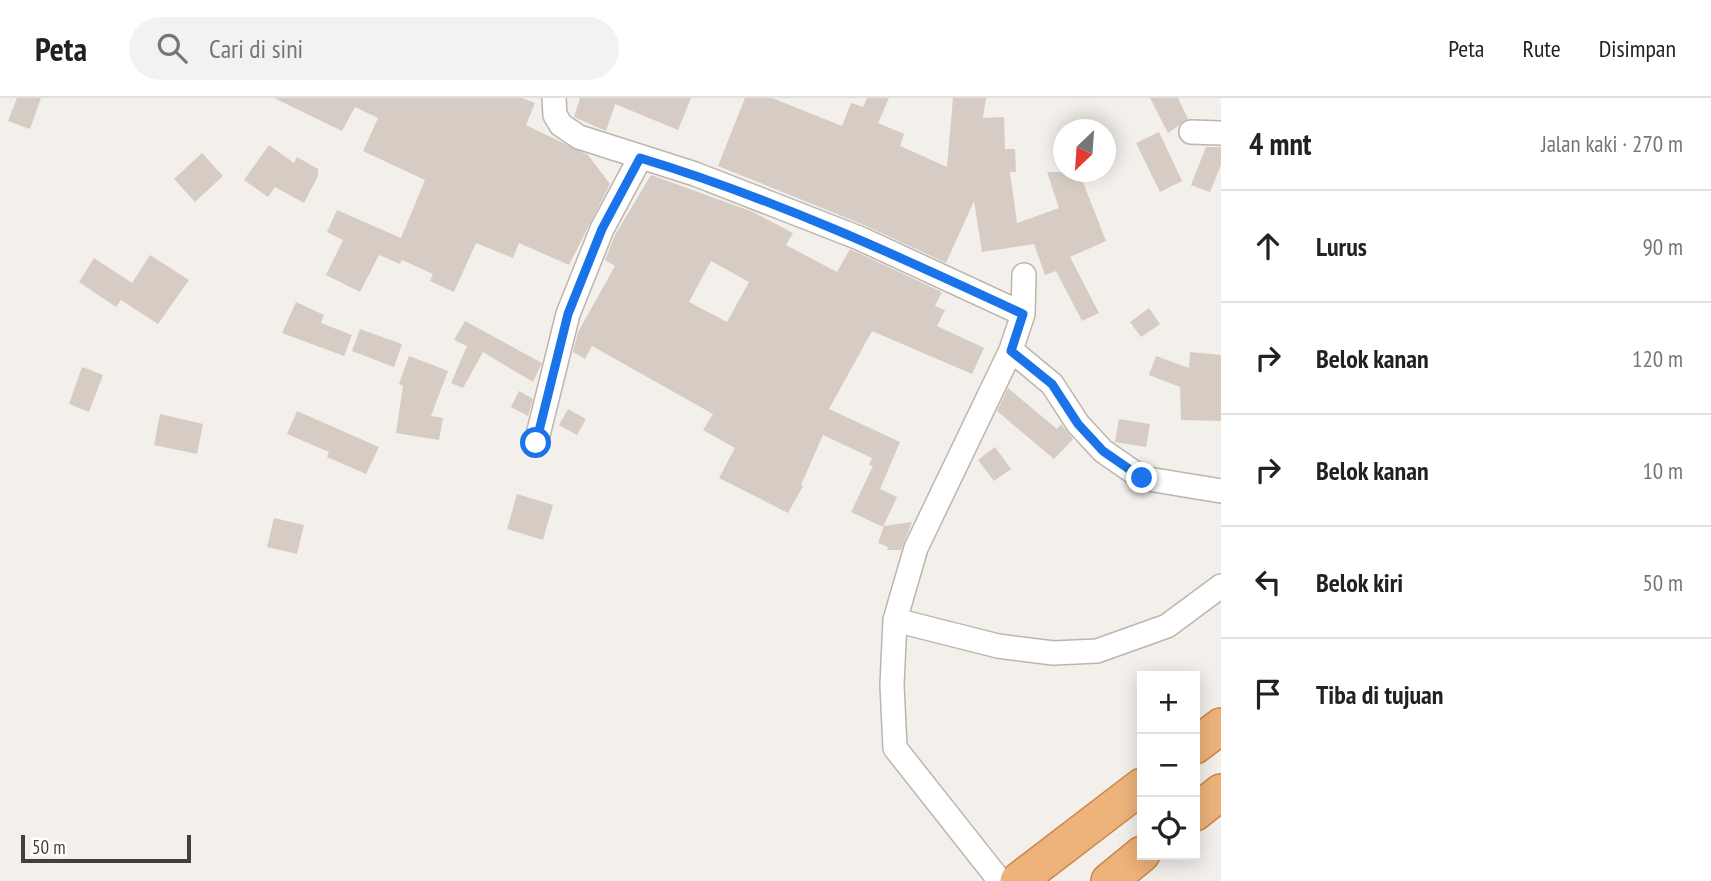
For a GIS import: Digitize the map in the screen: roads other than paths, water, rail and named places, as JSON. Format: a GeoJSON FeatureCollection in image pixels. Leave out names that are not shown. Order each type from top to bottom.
{"type":"FeatureCollection","features":[{"type":"Feature","properties":{"kind":"highway"},"geometry":{"type":"LineString","coordinates":[[1200,742],[1221,726]]}},
{"type":"Feature","properties":{"kind":"highway"},"geometry":{"type":"LineString","coordinates":[[1018,881],[1137,790]]}},
{"type":"Feature","properties":{"kind":"highway"},"geometry":{"type":"LineString","coordinates":[[1200,809],[1221,792]]}},
{"type":"Feature","properties":{"kind":"highway"},"geometry":{"type":"LineString","coordinates":[[1109,881],[1137,859]]}},
{"type":"Feature","properties":{"kind":"street"},"geometry":{"type":"LineString","coordinates":[[554,98],[555,115],[561,125],[579,137],[695,174],[859,238],[1023,314]]}},
{"type":"Feature","properties":{"kind":"street"},"geometry":{"type":"LineString","coordinates":[[1191,132],[1221,133]]}},
{"type":"Feature","properties":{"kind":"street"},"geometry":{"type":"LineString","coordinates":[[536,443],[568,314],[602,229],[640,158]]}},
{"type":"Feature","properties":{"kind":"street"},"geometry":{"type":"LineString","coordinates":[[1000,881],[895,748],[892,685],[895,620],[916,548],[1011,351],[1023,314],[1024,275]]}},
{"type":"Feature","properties":{"kind":"street"},"geometry":{"type":"LineString","coordinates":[[1011,351],[1052,384],[1078,424],[1103,451],[1142,478],[1221,491]]}},
{"type":"Feature","properties":{"kind":"street"},"geometry":{"type":"LineString","coordinates":[[895,620],[998,646],[1053,653],[1097,651],[1167,626],[1221,586]]}}]}
